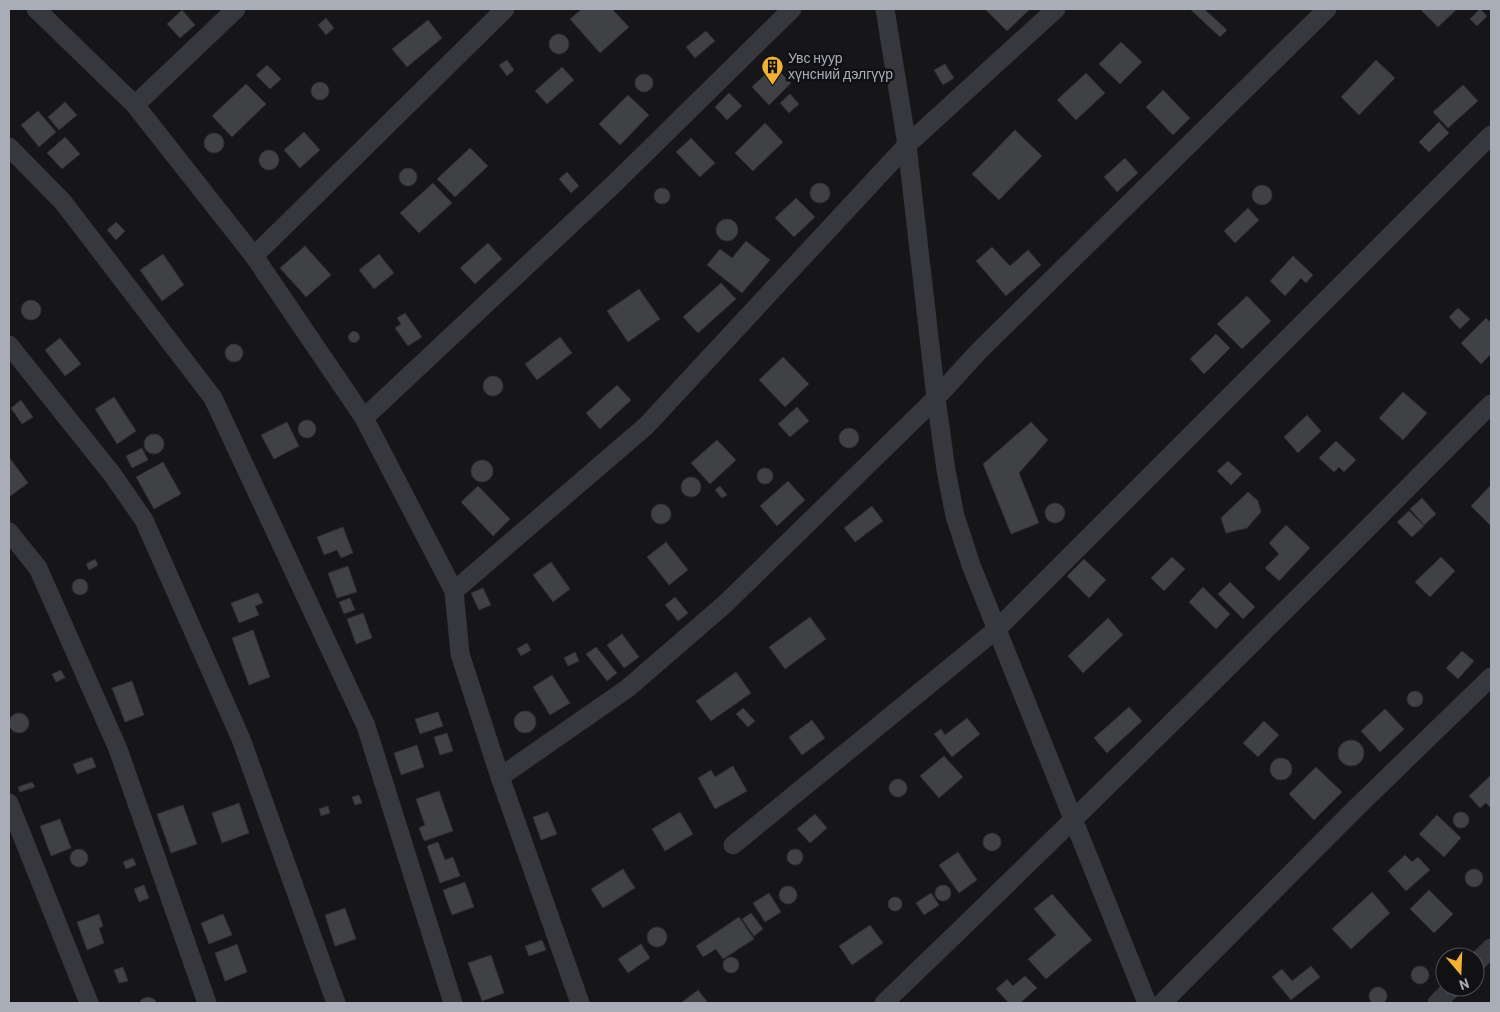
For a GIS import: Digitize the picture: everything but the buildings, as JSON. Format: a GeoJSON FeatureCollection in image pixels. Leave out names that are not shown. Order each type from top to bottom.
{"type":"FeatureCollection","features":[{"type":"Feature","properties":{"kind":"street"},"geometry":{"type":"LineString","coordinates":[[36,9],[135,105],[254,256],[364,418],[454,591],[460,654],[500,777],[580,1003]]}},
{"type":"Feature","properties":{"kind":"street"},"geometry":{"type":"LineString","coordinates":[[135,105],[236,9]]}},
{"type":"Feature","properties":{"kind":"street"},"geometry":{"type":"LineString","coordinates":[[254,256],[505,9]]}},
{"type":"Feature","properties":{"kind":"street"},"geometry":{"type":"LineString","coordinates":[[364,418],[615,183],[792,9]]}},
{"type":"Feature","properties":{"kind":"street"},"geometry":{"type":"LineString","coordinates":[[885,9],[907,145],[946,470],[956,516],[971,566],[1147,1003]]}},
{"type":"Feature","properties":{"kind":"street"},"geometry":{"type":"LineString","coordinates":[[454,591],[646,426],[907,145],[1056,9]]}},
{"type":"Feature","properties":{"kind":"street"},"geometry":{"type":"LineString","coordinates":[[500,777],[628,688],[725,604],[936,398],[979,351],[1327,9]]}},
{"type":"Feature","properties":{"kind":"street"},"geometry":{"type":"LineString","coordinates":[[732,845],[996,629],[1491,134]]}},
{"type":"Feature","properties":{"kind":"street"},"geometry":{"type":"LineString","coordinates":[[9,147],[64,202],[213,398],[366,726],[453,1003]]}},
{"type":"Feature","properties":{"kind":"street"},"geometry":{"type":"LineString","coordinates":[[9,345],[112,474],[144,520],[241,739],[336,1003]]}},
{"type":"Feature","properties":{"kind":"street"},"geometry":{"type":"LineString","coordinates":[[884,1003],[1073,821],[1276,621],[1491,404]]}},
{"type":"Feature","properties":{"kind":"street"},"geometry":{"type":"LineString","coordinates":[[9,532],[38,568],[118,749],[206,1003]]}},
{"type":"Feature","properties":{"kind":"street"},"geometry":{"type":"LineString","coordinates":[[1162,1003],[1356,808],[1491,677]]}},
{"type":"Feature","properties":{"kind":"street"},"geometry":{"type":"LineString","coordinates":[[9,803],[89,1003]]}},
{"type":"Feature","properties":{"kind":"place","name":"Увс нуур хүнсний дэлгүүр"},"geometry":{"type":"Point","coordinates":[772,85]}}]}
